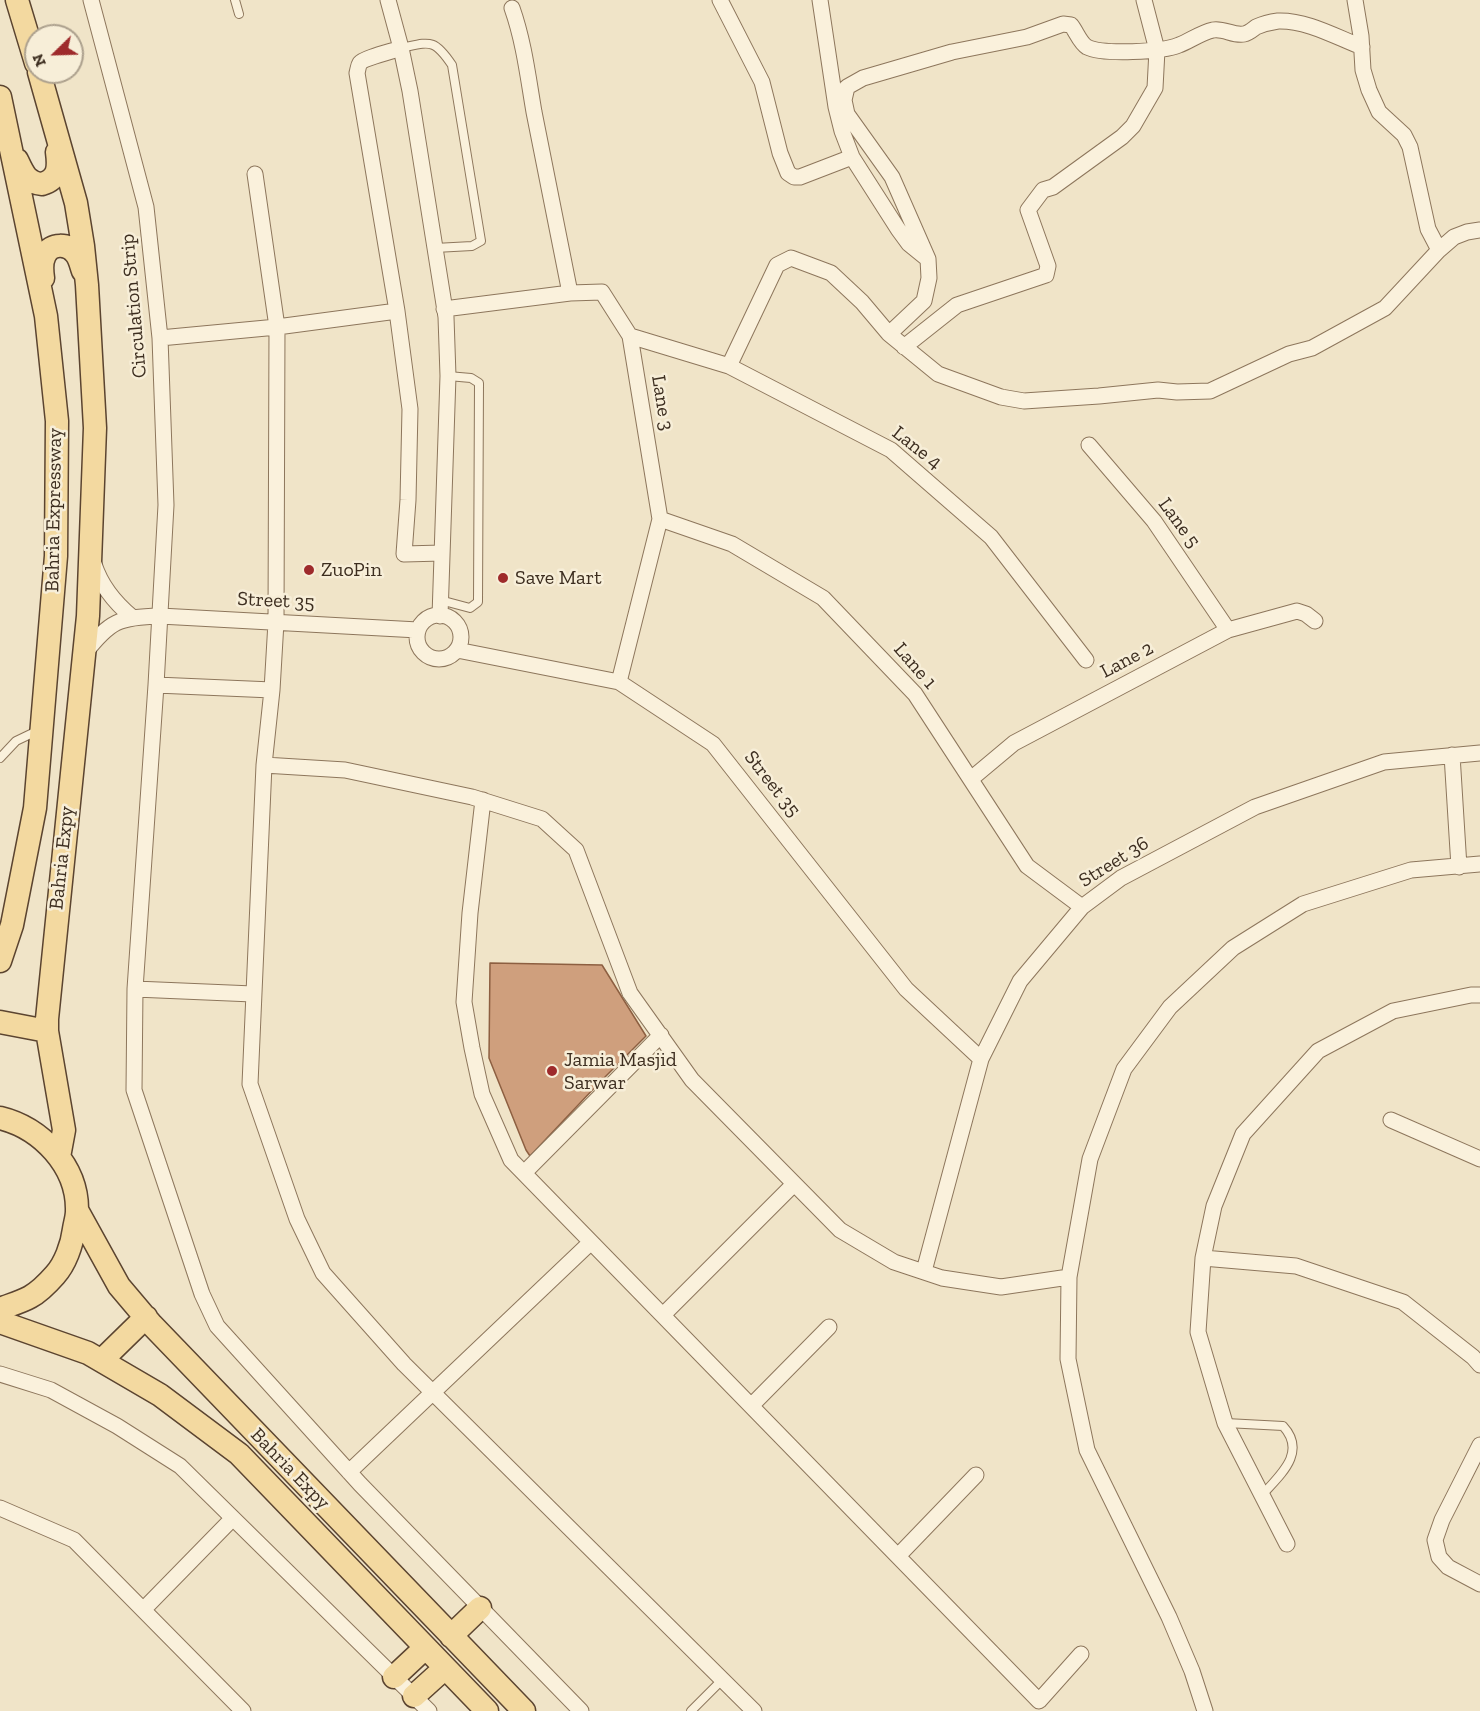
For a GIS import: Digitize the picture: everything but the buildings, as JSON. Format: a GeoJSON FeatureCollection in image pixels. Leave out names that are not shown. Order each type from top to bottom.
{"type":"FeatureCollection","features":[{"type":"Feature","properties":{"kind":"main road"},"geometry":{"type":"LineString","coordinates":[[17,0],[24,24]]}},
{"type":"Feature","properties":{"kind":"main road","name":"Bahria Expressway"},"geometry":{"type":"LineString","coordinates":[[43,84],[76,203],[83,246],[95,428],[92,558]]}},
{"type":"Feature","properties":{"kind":"main road","name":"Bahria Expressway"},"geometry":{"type":"LineString","coordinates":[[0,97],[46,316],[57,421],[56,556],[34,808],[12,925],[0,961]]}},
{"type":"Feature","properties":{"kind":"main road"},"geometry":{"type":"LineString","coordinates":[[11,147],[24,174],[30,181],[42,184],[54,178],[59,162],[50,109]]}},
{"type":"Feature","properties":{"kind":"main road"},"geometry":{"type":"LineString","coordinates":[[46,316],[42,270],[43,257],[49,249],[55,246],[67,246],[75,252],[87,285]]}},
{"type":"Feature","properties":{"kind":"main road","name":"Bahria Expy"},"geometry":{"type":"LineString","coordinates":[[60,1157],[64,1130],[47,1031],[47,1019],[92,558]]}},
{"type":"Feature","properties":{"kind":"main road"},"geometry":{"type":"LineString","coordinates":[[0,1022],[47,1031]]}},
{"type":"Feature","properties":{"kind":"main road"},"geometry":{"type":"LineString","coordinates":[[0,1118],[15,1121],[40,1136],[60,1157],[75,1191],[77,1210],[72,1244],[56,1274],[31,1296],[0,1309]]}},
{"type":"Feature","properties":{"kind":"main road","name":"Bahria Expy"},"geometry":{"type":"LineString","coordinates":[[77,1210],[119,1286],[146,1317],[524,1711]]}},
{"type":"Feature","properties":{"kind":"main road"},"geometry":{"type":"LineString","coordinates":[[102,1360],[146,1317]]}},
{"type":"Feature","properties":{"kind":"main road","name":"Bahria Expy"},"geometry":{"type":"LineString","coordinates":[[0,1322],[102,1360],[160,1395],[238,1455],[487,1711]]}},
{"type":"Feature","properties":{"kind":"main road"},"geometry":{"type":"LineString","coordinates":[[452,1636],[480,1608]]}},
{"type":"Feature","properties":{"kind":"main road"},"geometry":{"type":"LineString","coordinates":[[394,1677],[425,1648]]}},
{"type":"Feature","properties":{"kind":"main road"},"geometry":{"type":"LineString","coordinates":[[422,1703],[445,1668]]}},
{"type":"Feature","properties":{"kind":"street","name":"Circulation Strip"},"geometry":{"type":"LineString","coordinates":[[91,0],[146,207],[160,338],[166,505],[135,989],[134,1090],[202,1294],[217,1326],[349,1472],[580,1711]]}},
{"type":"Feature","properties":{"kind":"street"},"geometry":{"type":"LineString","coordinates":[[388,0],[410,91],[444,309],[448,376],[440,608],[458,626],[461,641],[457,650],[446,658],[432,658],[424,653],[418,644],[418,630],[440,608]]}},
{"type":"Feature","properties":{"kind":"street"},"geometry":{"type":"LineString","coordinates":[[720,0],[762,82],[780,153],[788,173],[794,177],[800,177],[852,157]]}},
{"type":"Feature","properties":{"kind":"street"},"geometry":{"type":"LineString","coordinates":[[820,0],[836,107],[852,157],[909,244],[928,259]]}},
{"type":"Feature","properties":{"kind":"street"},"geometry":{"type":"LineString","coordinates":[[904,347],[957,305],[1046,275],[1048,266],[1028,210],[1043,190],[1053,187],[1122,137],[1133,126],[1155,88],[1157,50],[1144,0]]}},
{"type":"Feature","properties":{"kind":"street"},"geometry":{"type":"LineString","coordinates":[[1355,0],[1361,36],[1363,70],[1369,90],[1379,112],[1404,135],[1410,147],[1428,230],[1439,250]]}},
{"type":"Feature","properties":{"kind":"street"},"geometry":{"type":"LineString","coordinates":[[512,8],[525,54],[570,293]]}},
{"type":"Feature","properties":{"kind":"street"},"geometry":{"type":"LineString","coordinates":[[889,334],[924,301],[929,278],[928,259],[892,177],[847,114],[844,100],[847,87],[863,78],[893,69],[952,52],[1027,37],[1063,24],[1071,25],[1088,47],[1109,51],[1157,50],[1179,45],[1214,30],[1241,34],[1278,21],[1301,23],[1362,47]]}},
{"type":"Feature","properties":{"kind":"street"},"geometry":{"type":"LineString","coordinates":[[401,48],[380,56],[370,56],[360,63],[357,73],[397,311],[410,409],[404,554],[442,553]]}},
{"type":"Feature","properties":{"kind":"street"},"geometry":{"type":"LineString","coordinates":[[255,174],[277,327],[276,622],[264,765],[250,1084],[297,1219],[323,1272],[404,1364],[754,1711]]}},
{"type":"Feature","properties":{"kind":"street"},"geometry":{"type":"LineString","coordinates":[[729,366],[777,265],[791,258],[831,273],[862,302],[889,334],[938,374],[1001,397],[1024,401],[1158,390],[1210,391],[1289,354],[1312,348],[1384,308],[1439,250],[1460,234],[1480,230]]}},
{"type":"Feature","properties":{"kind":"street","name":"Lane 3"},"geometry":{"type":"LineString","coordinates":[[444,309],[570,293],[602,292],[630,336],[660,519],[619,682]]}},
{"type":"Feature","properties":{"kind":"street"},"geometry":{"type":"LineString","coordinates":[[160,338],[277,327],[397,311]]}},
{"type":"Feature","properties":{"kind":"street","name":"Lane 4"},"geometry":{"type":"LineString","coordinates":[[630,336],[729,366],[891,450],[991,537],[1086,660]]}},
{"type":"Feature","properties":{"kind":"street","name":"Lane 5"},"geometry":{"type":"LineString","coordinates":[[1089,445],[1154,521],[1228,630]]}},
{"type":"Feature","properties":{"kind":"street","name":"Lane 1"},"geometry":{"type":"LineString","coordinates":[[660,519],[732,544],[823,598],[915,694],[1027,866],[1083,907]]}},
{"type":"Feature","properties":{"kind":"street"},"geometry":{"type":"LineString","coordinates":[[84,654],[103,631],[132,617],[120,607],[105,588],[97,575],[92,558]]}},
{"type":"Feature","properties":{"kind":"street","name":"Lane 2"},"geometry":{"type":"LineString","coordinates":[[971,779],[1014,742],[1228,630],[1297,611],[1315,621]]}},
{"type":"Feature","properties":{"kind":"street","name":"Street 35"},"geometry":{"type":"LineString","coordinates":[[132,617],[160,616],[418,630]]}},
{"type":"Feature","properties":{"kind":"street","name":"Street 35"},"geometry":{"type":"LineString","coordinates":[[457,650],[619,682],[713,744],[906,989],[981,1059]]}},
{"type":"Feature","properties":{"kind":"street"},"geometry":{"type":"LineString","coordinates":[[156,685],[272,690]]}},
{"type":"Feature","properties":{"kind":"street","name":"Street 36"},"geometry":{"type":"LineString","coordinates":[[924,1271],[981,1059],[1020,981],[1083,907],[1121,878],[1255,807],[1384,762],[1479,750]]}},
{"type":"Feature","properties":{"kind":"street"},"geometry":{"type":"LineString","coordinates":[[1452,755],[1459,867]]}},
{"type":"Feature","properties":{"kind":"street"},"geometry":{"type":"LineString","coordinates":[[264,765],[345,770],[483,800],[542,819],[576,850],[630,993],[692,1080],[840,1230],[894,1262],[942,1278],[1001,1287],[1069,1277]]}},
{"type":"Feature","properties":{"kind":"street"},"geometry":{"type":"LineString","coordinates":[[483,800],[470,913],[464,1002],[482,1094],[512,1160],[1039,1701],[1081,1654]]}},
{"type":"Feature","properties":{"kind":"street"},"geometry":{"type":"LineString","coordinates":[[1205,1711],[1192,1671],[1169,1617],[1087,1450],[1068,1359],[1069,1277],[1090,1159],[1124,1069],[1170,1007],[1233,948],[1303,904],[1411,870],[1480,864]]}},
{"type":"Feature","properties":{"kind":"street"},"geometry":{"type":"LineString","coordinates":[[135,989],[254,994]]}},
{"type":"Feature","properties":{"kind":"street"},"geometry":{"type":"LineString","coordinates":[[1287,1544],[1225,1423],[1198,1332],[1203,1258],[1214,1206],[1243,1134],[1318,1051],[1393,1011],[1480,995]]}},
{"type":"Feature","properties":{"kind":"street"},"geometry":{"type":"LineString","coordinates":[[524,1173],[661,1035]]}},
{"type":"Feature","properties":{"kind":"street"},"geometry":{"type":"LineString","coordinates":[[1391,1120],[1480,1159]]}},
{"type":"Feature","properties":{"kind":"street"},"geometry":{"type":"LineString","coordinates":[[663,1315],[794,1184]]}},
{"type":"Feature","properties":{"kind":"street"},"geometry":{"type":"LineString","coordinates":[[349,1472],[591,1242]]}},
{"type":"Feature","properties":{"kind":"street"},"geometry":{"type":"LineString","coordinates":[[1203,1258],[1296,1266],[1403,1302],[1480,1365]]}},
{"type":"Feature","properties":{"kind":"street"},"geometry":{"type":"LineString","coordinates":[[752,1406],[829,1327]]}},
{"type":"Feature","properties":{"kind":"street"},"geometry":{"type":"LineString","coordinates":[[0,1374],[51,1390],[117,1425],[180,1466],[422,1703]]}},
{"type":"Feature","properties":{"kind":"street"},"geometry":{"type":"LineString","coordinates":[[1480,1445],[1442,1520],[1435,1540],[1439,1557],[1448,1567],[1480,1584]]}},
{"type":"Feature","properties":{"kind":"street"},"geometry":{"type":"LineString","coordinates":[[898,1556],[976,1475]]}},
{"type":"Feature","properties":{"kind":"street"},"geometry":{"type":"LineString","coordinates":[[0,1508],[74,1540],[243,1711]]}},
{"type":"Feature","properties":{"kind":"street"},"geometry":{"type":"LineString","coordinates":[[143,1610],[233,1518]]}},
{"type":"Feature","properties":{"kind":"lane"},"geometry":{"type":"LineString","coordinates":[[235,0],[239,14]]}},
{"type":"Feature","properties":{"kind":"lane"},"geometry":{"type":"LineString","coordinates":[[401,48],[428,42],[437,46],[452,65],[481,241],[472,246],[435,248]]}},
{"type":"Feature","properties":{"kind":"lane"},"geometry":{"type":"LineString","coordinates":[[440,608],[470,608],[478,602],[479,383],[471,378],[448,376]]}},
{"type":"Feature","properties":{"kind":"lane"},"geometry":{"type":"LineString","coordinates":[[0,758],[16,741],[41,729]]}},
{"type":"Feature","properties":{"kind":"lane"},"geometry":{"type":"LineString","coordinates":[[1225,1423],[1283,1426],[1291,1435],[1293,1450],[1286,1467],[1263,1494]]}},
{"type":"Feature","properties":{"kind":"lane"},"geometry":{"type":"LineString","coordinates":[[691,1711],[722,1680]]}},
{"type":"Feature","properties":{"kind":"place","name":"ZuoPin"},"geometry":{"type":"Point","coordinates":[309,570]}},
{"type":"Feature","properties":{"kind":"place","name":"Save Mart"},"geometry":{"type":"Point","coordinates":[503,578]}},
{"type":"Feature","properties":{"kind":"place","name":"Jamia Masjid Sarwar"},"geometry":{"type":"Point","coordinates":[552,1071]}}]}
